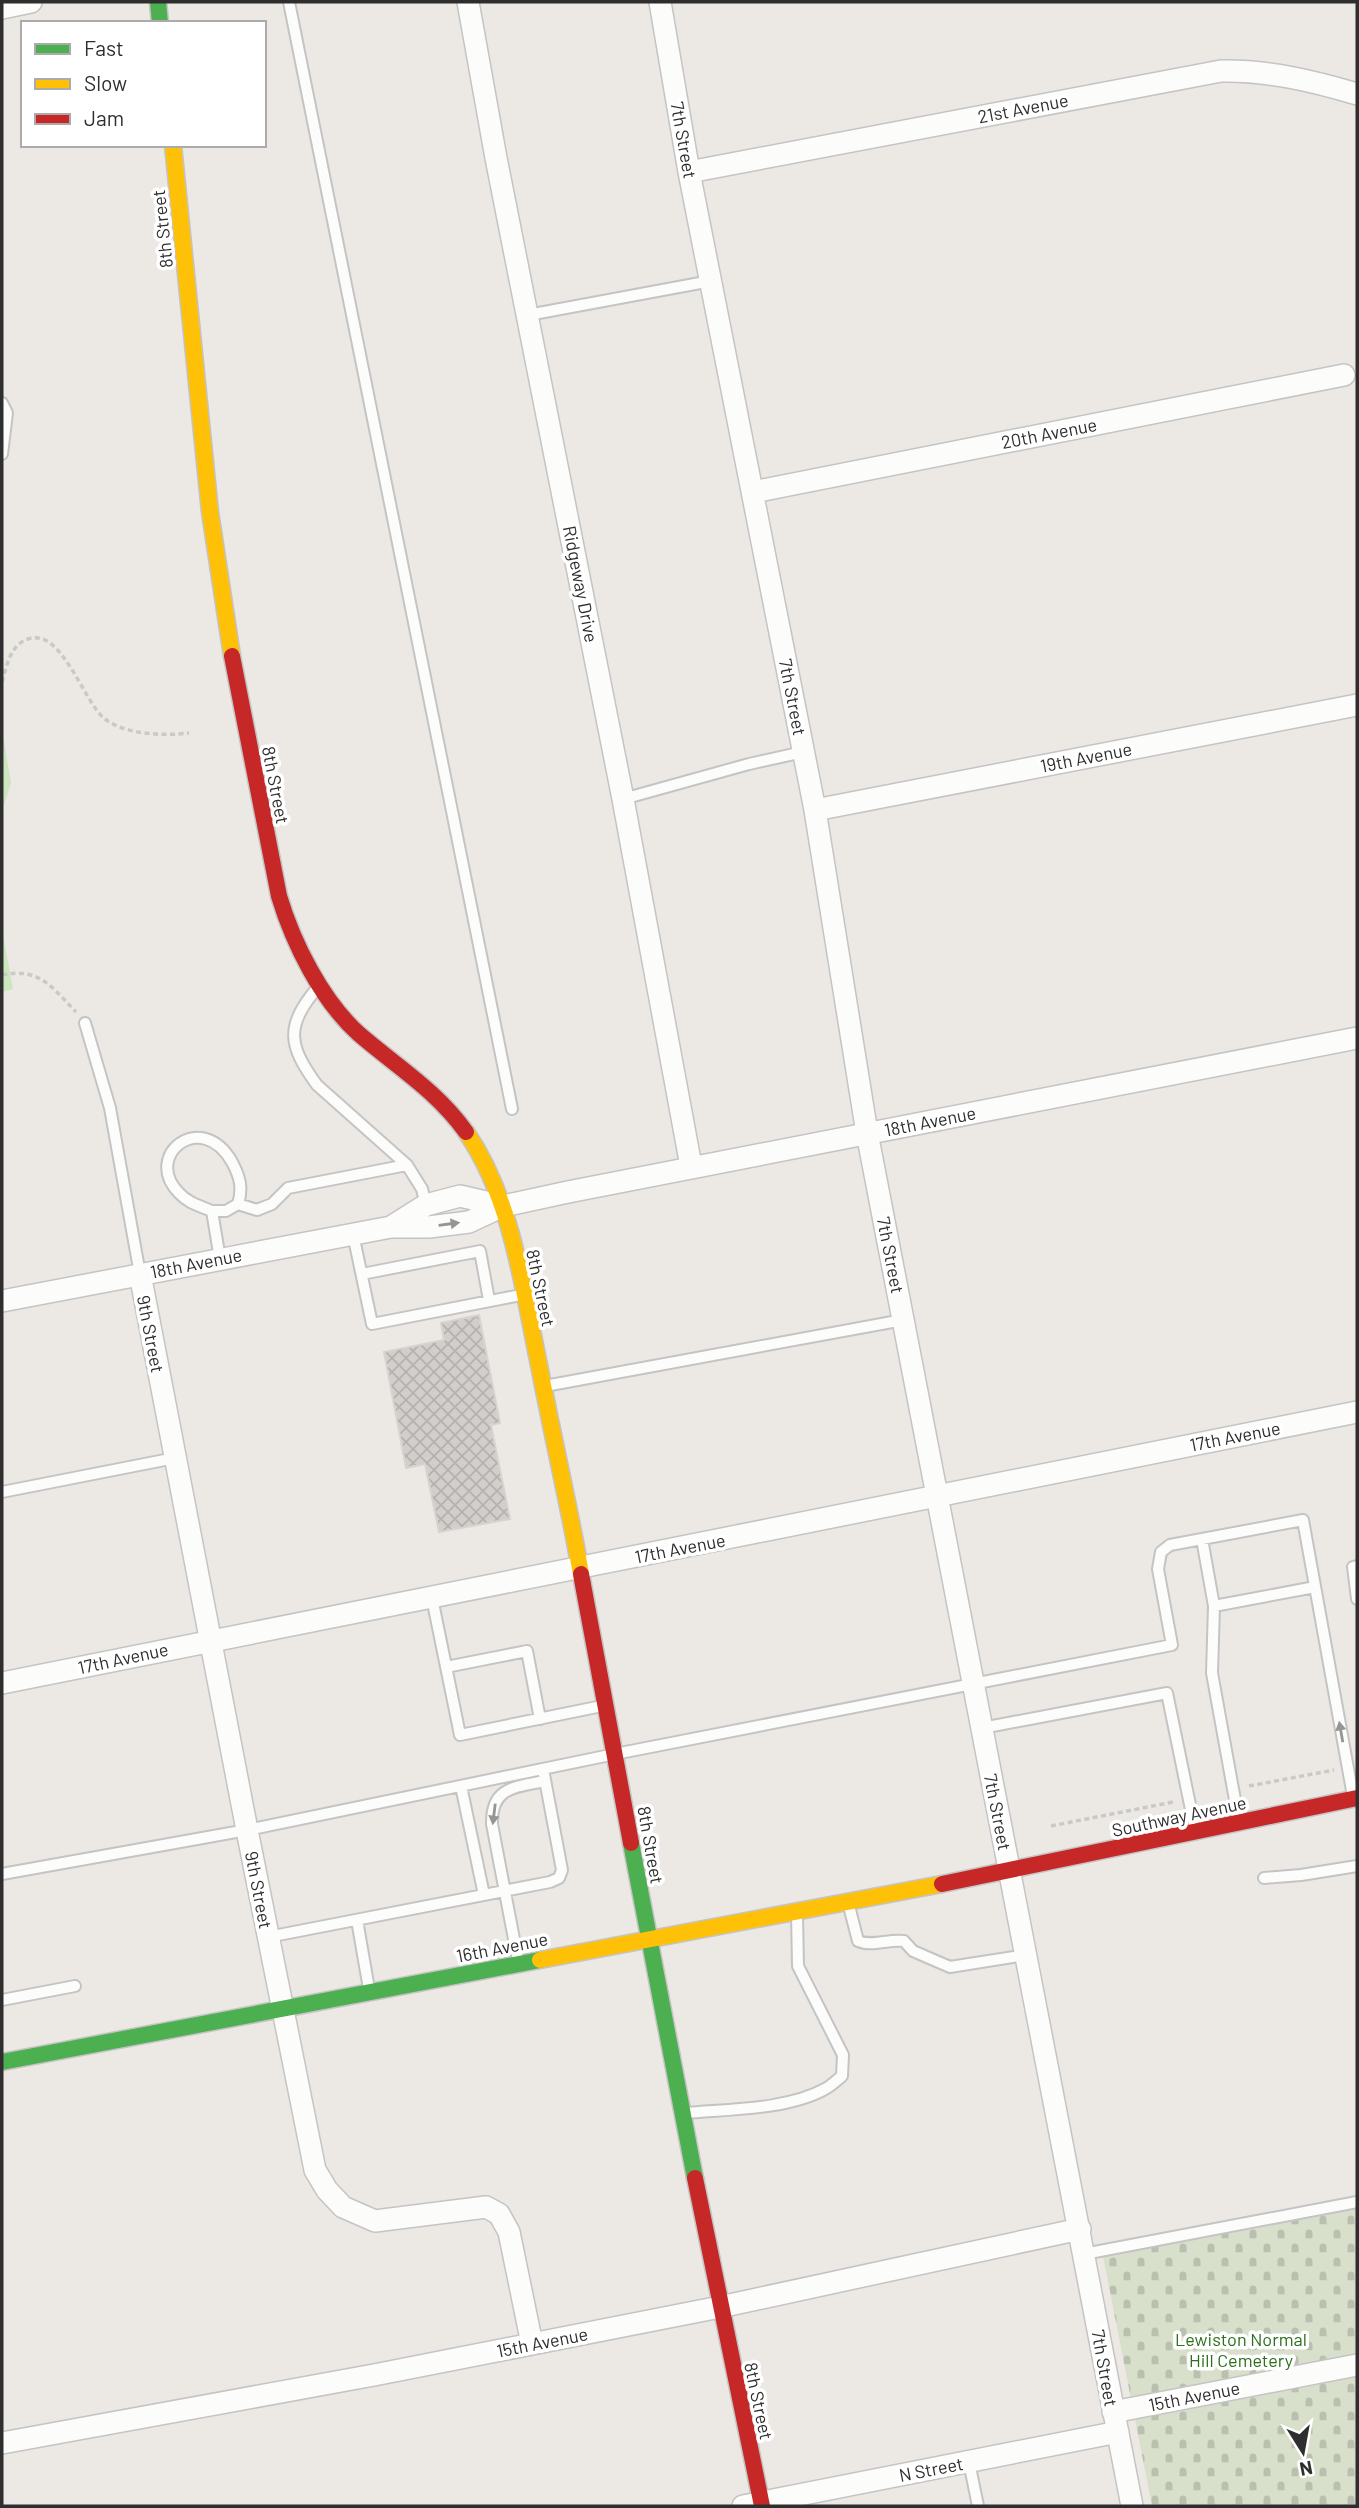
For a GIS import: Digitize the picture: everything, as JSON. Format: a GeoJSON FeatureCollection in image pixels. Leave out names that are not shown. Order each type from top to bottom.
{"type":"FeatureCollection","features":[{"type":"Feature","properties":{"kind":"main road"},"geometry":{"type":"LineString","coordinates":[[158,2],[160,21]]}},
{"type":"Feature","properties":{"kind":"main road","name":"8th Street"},"geometry":{"type":"LineString","coordinates":[[173,147],[210,512],[226,626],[279,896],[288,926],[319,986],[357,1031],[423,1084],[455,1117],[476,1147],[503,1206],[524,1294],[607,1706],[755,2505]]}},
{"type":"Feature","properties":{"kind":"main road","name":"Southway Avenue"},"geometry":{"type":"LineString","coordinates":[[1009,1871],[1355,1799]]}},
{"type":"Feature","properties":{"kind":"main road","name":"16th Avenue"},"geometry":{"type":"LineString","coordinates":[[2,2062],[1009,1871]]}},
{"type":"Feature","properties":{"kind":"street"},"geometry":{"type":"LineString","coordinates":[[2,8],[31,2]]}},
{"type":"Feature","properties":{"kind":"street","name":"Ridgeway Drive"},"geometry":{"type":"LineString","coordinates":[[468,2],[623,799],[691,1166]]}},
{"type":"Feature","properties":{"kind":"street","name":"7th Street"},"geometry":{"type":"LineString","coordinates":[[660,2],[690,172],[815,810],[867,1133],[1132,2506]]}},
{"type":"Feature","properties":{"kind":"street","name":"21st Avenue"},"geometry":{"type":"LineString","coordinates":[[690,172],[1221,71],[1284,76],[1357,94]]}},
{"type":"Feature","properties":{"kind":"street","name":"20th Avenue"},"geometry":{"type":"LineString","coordinates":[[753,492],[1344,375]]}},
{"type":"Feature","properties":{"kind":"street","name":"19th Avenue"},"geometry":{"type":"LineString","coordinates":[[815,810],[1357,705]]}},
{"type":"Feature","properties":{"kind":"street","name":"18th Avenue"},"geometry":{"type":"LineString","coordinates":[[2,1301],[391,1227],[429,1227],[469,1222],[503,1206],[691,1166],[1357,1038]]}},
{"type":"Feature","properties":{"kind":"street","name":"18th Avenue"},"geometry":{"type":"LineString","coordinates":[[391,1227],[426,1205],[460,1196],[503,1206]]}},
{"type":"Feature","properties":{"kind":"street","name":"9th Street"},"geometry":{"type":"LineString","coordinates":[[140,1274],[268,1937],[316,2170],[327,2190],[343,2207],[375,2221],[486,2207],[499,2214],[509,2232],[531,2344]]}},
{"type":"Feature","properties":{"kind":"street","name":"17th Avenue"},"geometry":{"type":"LineString","coordinates":[[2,1682],[1357,1412]]}},
{"type":"Feature","properties":{"kind":"street","name":"15th Avenue"},"geometry":{"type":"LineString","coordinates":[[2,2443],[720,2307],[1080,2229]]}},
{"type":"Feature","properties":{"kind":"street","name":"15th Avenue"},"geometry":{"type":"LineString","coordinates":[[1116,2422],[1357,2365]]}},
{"type":"Feature","properties":{"kind":"street","name":"N Street"},"geometry":{"type":"LineString","coordinates":[[755,2505],[969,2462],[1116,2422]]}},
{"type":"Feature","properties":{"kind":"lane"},"geometry":{"type":"LineString","coordinates":[[289,2],[512,1109]]}},
{"type":"Feature","properties":{"kind":"lane"},"geometry":{"type":"LineString","coordinates":[[528,316],[711,281]]}},
{"type":"Feature","properties":{"kind":"lane"},"geometry":{"type":"LineString","coordinates":[[2,403],[7,413],[2,454]]}},
{"type":"Feature","properties":{"kind":"lane"},"geometry":{"type":"LineString","coordinates":[[623,799],[803,752]]}},
{"type":"Feature","properties":{"kind":"lane"},"geometry":{"type":"LineString","coordinates":[[319,986],[303,1005],[293,1032],[306,1071],[317,1085],[407,1165],[422,1189],[426,1205]]}},
{"type":"Feature","properties":{"kind":"lane"},"geometry":{"type":"LineString","coordinates":[[85,1023],[110,1108],[140,1274]]}},
{"type":"Feature","properties":{"kind":"lane"},"geometry":{"type":"LineString","coordinates":[[238,1204],[241,1185],[229,1156],[219,1146],[208,1141],[198,1138],[182,1140],[171,1153],[168,1170],[170,1179],[185,1199],[212,1212],[226,1211],[238,1204],[257,1210],[272,1204],[282,1191],[288,1188],[407,1165]]}},
{"type":"Feature","properties":{"kind":"lane"},"geometry":{"type":"LineString","coordinates":[[212,1212],[220,1259]]}},
{"type":"Feature","properties":{"kind":"lane"},"geometry":{"type":"LineString","coordinates":[[353,1234],[372,1324],[524,1294]]}},
{"type":"Feature","properties":{"kind":"lane"},"geometry":{"type":"LineString","coordinates":[[362,1274],[480,1251],[489,1300]]}},
{"type":"Feature","properties":{"kind":"lane"},"geometry":{"type":"LineString","coordinates":[[543,1387],[903,1320]]}},
{"type":"Feature","properties":{"kind":"lane"},"geometry":{"type":"LineString","coordinates":[[2,1492],[175,1458]]}},
{"type":"Feature","properties":{"kind":"lane"},"geometry":{"type":"LineString","coordinates":[[519,1963],[492,1824],[494,1803],[500,1795],[544,1775],[615,1755],[1172,1646],[1158,1569],[1161,1552],[1170,1545],[1303,1520],[1355,1799]]}},
{"type":"Feature","properties":{"kind":"lane"},"geometry":{"type":"LineString","coordinates":[[1202,1539],[1214,1606],[1212,1673],[1239,1823]]}},
{"type":"Feature","properties":{"kind":"lane"},"geometry":{"type":"LineString","coordinates":[[1357,1566],[1353,1567],[1357,1599]]}},
{"type":"Feature","properties":{"kind":"lane"},"geometry":{"type":"LineString","coordinates":[[1214,1606],[1315,1587]]}},
{"type":"Feature","properties":{"kind":"lane"},"geometry":{"type":"LineString","coordinates":[[432,1598],[460,1735],[607,1706]]}},
{"type":"Feature","properties":{"kind":"lane"},"geometry":{"type":"LineString","coordinates":[[446,1667],[527,1651],[540,1719]]}},
{"type":"Feature","properties":{"kind":"lane"},"geometry":{"type":"LineString","coordinates":[[982,1728],[1167,1693],[1196,1832]]}},
{"type":"Feature","properties":{"kind":"lane"},"geometry":{"type":"LineString","coordinates":[[2,1874],[247,1830],[461,1786],[544,1775]]}},
{"type":"Feature","properties":{"kind":"lane"},"geometry":{"type":"LineString","coordinates":[[268,1937],[550,1882],[559,1878],[562,1870],[544,1775]]}},
{"type":"Feature","properties":{"kind":"lane"},"geometry":{"type":"LineString","coordinates":[[461,1786],[484,1895]]}},
{"type":"Feature","properties":{"kind":"lane"},"geometry":{"type":"LineString","coordinates":[[1264,1878],[1357,1866]]}},
{"type":"Feature","properties":{"kind":"lane"},"geometry":{"type":"LineString","coordinates":[[847,1901],[859,1941],[867,1945],[891,1939],[904,1941],[913,1951],[950,1967],[1026,1955]]}},
{"type":"Feature","properties":{"kind":"lane"},"geometry":{"type":"LineString","coordinates":[[682,2113],[751,2108],[794,2100],[826,2089],[842,2076],[843,2055],[798,1966],[797,1910]]}},
{"type":"Feature","properties":{"kind":"lane"},"geometry":{"type":"LineString","coordinates":[[357,1920],[370,1991]]}},
{"type":"Feature","properties":{"kind":"lane"},"geometry":{"type":"LineString","coordinates":[[2,2000],[75,1986]]}},
{"type":"Feature","properties":{"kind":"lane"},"geometry":{"type":"LineString","coordinates":[[1084,2254],[1357,2202]]}},
{"type":"Feature","properties":{"kind":"lane"},"geometry":{"type":"LineString","coordinates":[[969,2462],[978,2506]]}},
{"type":"Feature","properties":{"kind":"path"},"geometry":{"type":"LineString","coordinates":[[2,682],[11,653],[21,641],[35,636],[48,640],[58,650],[105,719],[127,729],[173,735],[189,733]]}},
{"type":"Feature","properties":{"kind":"path"},"geometry":{"type":"LineString","coordinates":[[2,975],[32,974],[52,987],[85,1023]]}},
{"type":"Feature","properties":{"kind":"green space"},"geometry":{"type":"Polygon","coordinates":[[[2,729],[11,783],[2,811],[2,729]]]}},
{"type":"Feature","properties":{"kind":"green space"},"geometry":{"type":"Polygon","coordinates":[[[2,930],[13,989],[2,992],[2,930]]]}},
{"type":"Feature","properties":{"kind":"green space","name":"Lewiston Normal Hill Cemetery"},"geometry":{"type":"Polygon","coordinates":[[[1357,2204],[1357,2506],[1152,2506],[1103,2256],[1357,2204]]]}},
{"type":"Feature","properties":{"kind":"building"},"geometry":{"type":"Polygon","coordinates":[[[479,1315],[500,1423],[491,1425],[510,1519],[439,1532],[425,1464],[406,1468],[384,1352],[444,1340],[441,1323],[479,1315]]]}},
{"type":"Feature","properties":{"kind":"traffic: fast"},"geometry":{"type":"LineString","coordinates":[[158,2],[160,21]]}},
{"type":"Feature","properties":{"kind":"traffic: fast"},"geometry":{"type":"LineString","coordinates":[[631,1843],[695,2178]]}},
{"type":"Feature","properties":{"kind":"traffic: fast"},"geometry":{"type":"LineString","coordinates":[[2,2062],[540,1960]]}},
{"type":"Feature","properties":{"kind":"traffic: slow"},"geometry":{"type":"LineString","coordinates":[[173,147],[210,512],[232,656]]}},
{"type":"Feature","properties":{"kind":"traffic: slow"},"geometry":{"type":"LineString","coordinates":[[466,1132],[495,1187],[514,1246],[581,1574]]}},
{"type":"Feature","properties":{"kind":"traffic: slow"},"geometry":{"type":"LineString","coordinates":[[540,1960],[942,1884]]}},
{"type":"Feature","properties":{"kind":"traffic: jam"},"geometry":{"type":"LineString","coordinates":[[232,656],[279,896],[301,952],[321,988],[346,1021],[429,1091],[466,1132]]}},
{"type":"Feature","properties":{"kind":"traffic: jam"},"geometry":{"type":"LineString","coordinates":[[581,1574],[631,1843]]}},
{"type":"Feature","properties":{"kind":"traffic: jam"},"geometry":{"type":"LineString","coordinates":[[942,1884],[1357,1798]]}},
{"type":"Feature","properties":{"kind":"traffic: jam"},"geometry":{"type":"LineString","coordinates":[[695,2178],[762,2506]]}}]}
